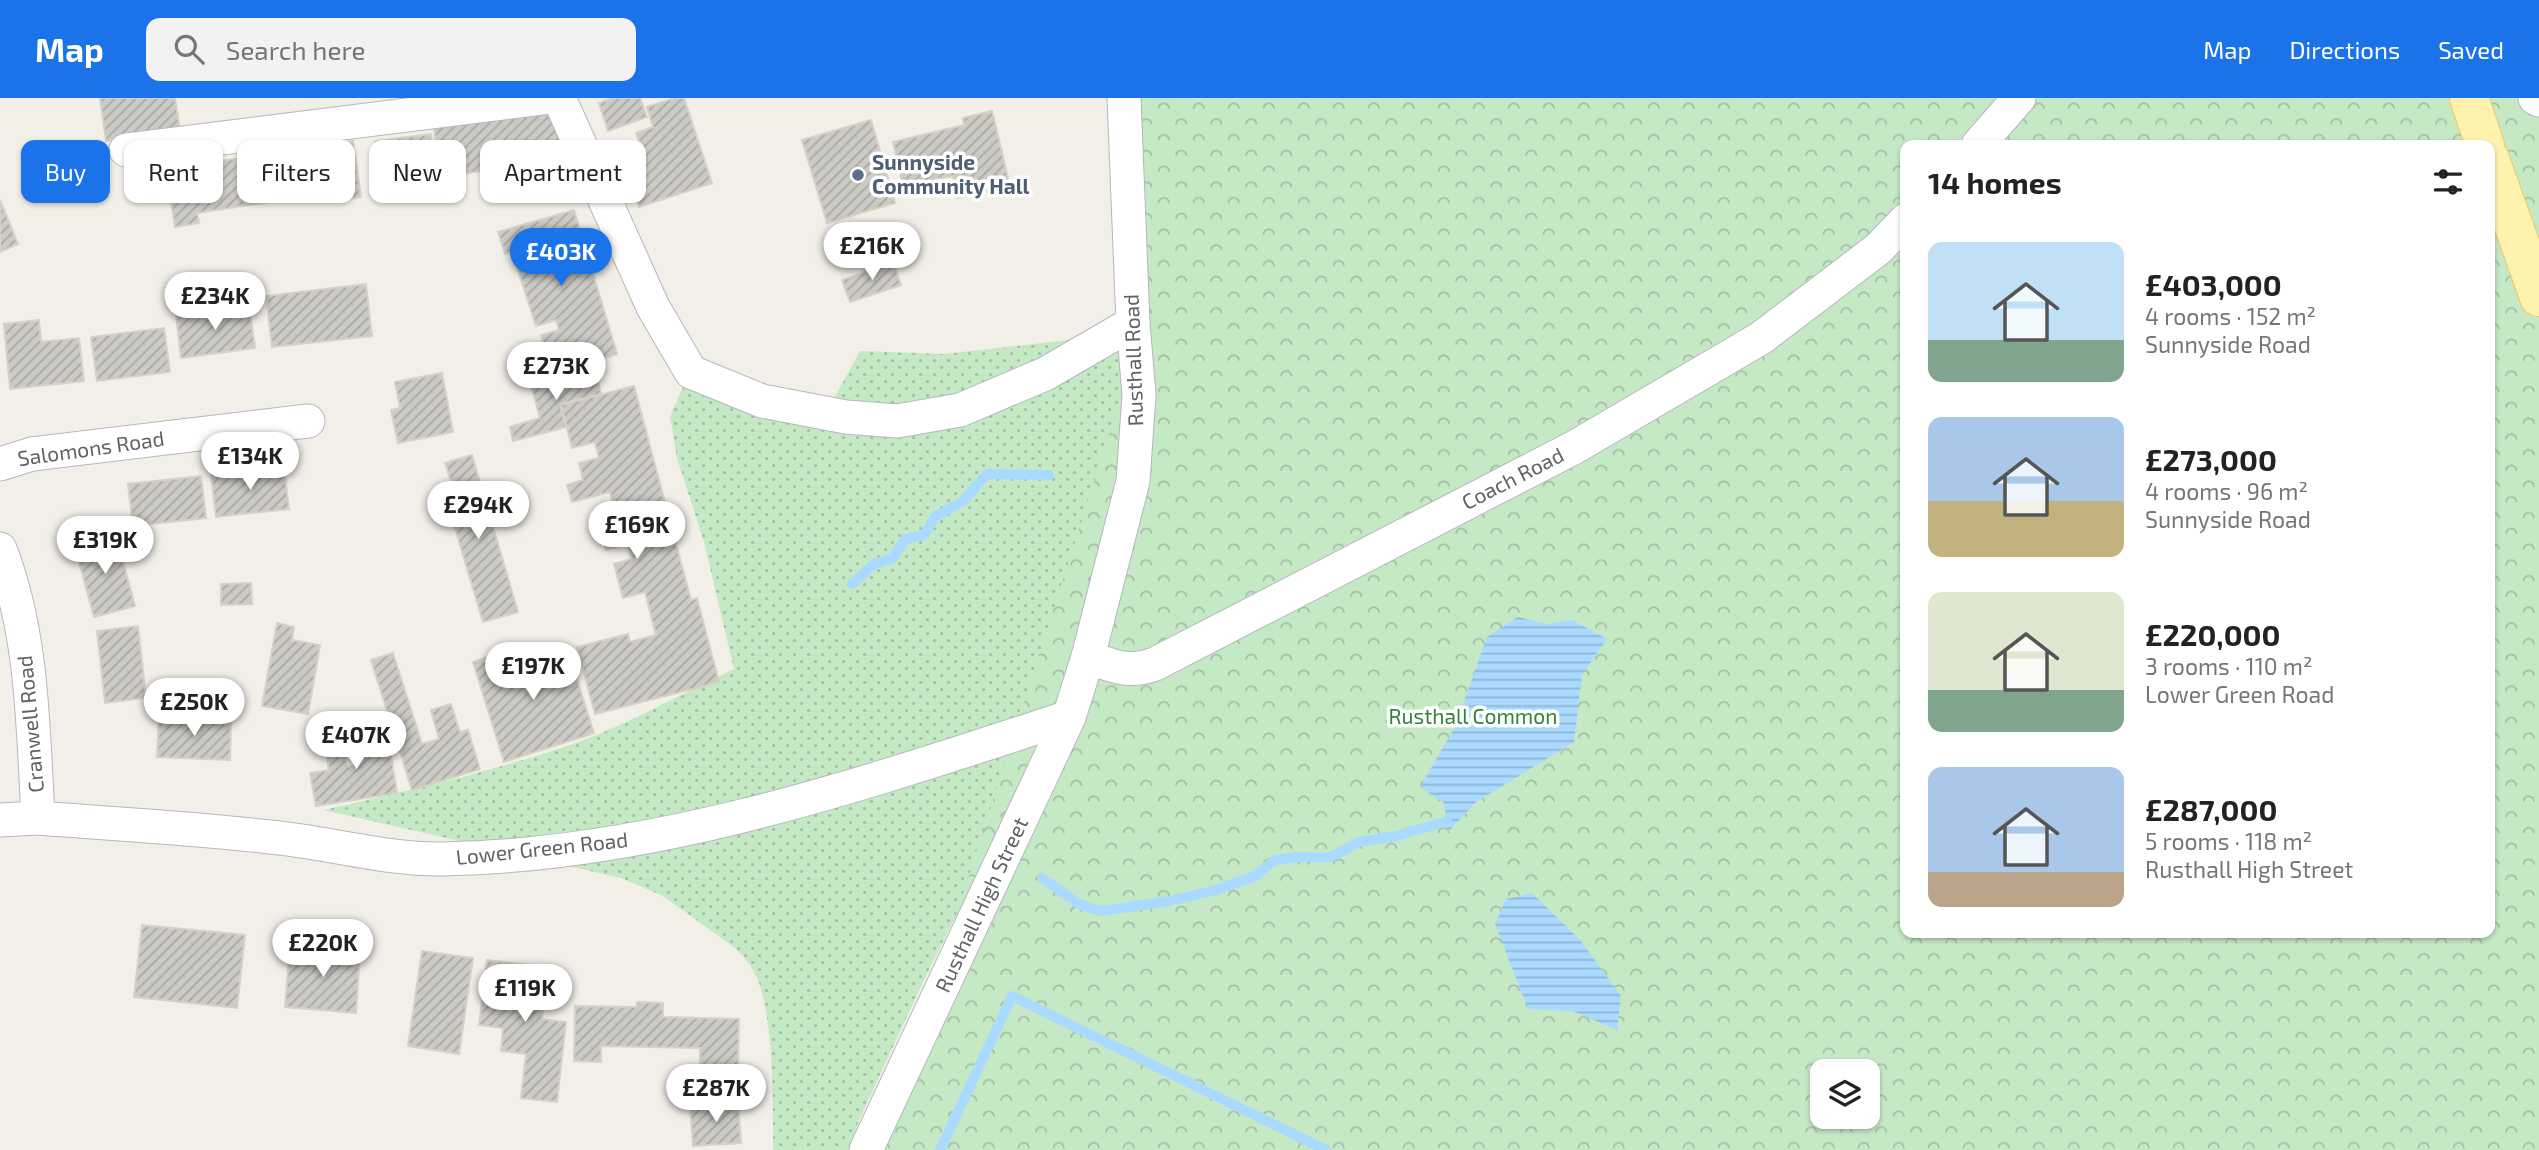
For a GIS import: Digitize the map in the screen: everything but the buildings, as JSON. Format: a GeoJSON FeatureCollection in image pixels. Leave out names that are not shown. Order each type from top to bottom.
{"type":"FeatureCollection","features":[{"type":"Feature","properties":{"kind":"main road"},"geometry":{"type":"LineString","coordinates":[[2469,98],[2483,140]]}},
{"type":"Feature","properties":{"kind":"main road"},"geometry":{"type":"LineString","coordinates":[[2495,173],[2539,297]]}},
{"type":"Feature","properties":{"kind":"street"},"geometry":{"type":"LineString","coordinates":[[206,140],[543,98]]}},
{"type":"Feature","properties":{"kind":"street"},"geometry":{"type":"LineString","coordinates":[[558,98],[653,307],[691,372],[762,401],[846,417],[897,421],[960,410],[1045,374],[1133,323]]}},
{"type":"Feature","properties":{"kind":"street","name":"Rusthall Road"},"geometry":{"type":"LineString","coordinates":[[1088,657],[1133,481],[1139,395],[1133,323],[1124,98]]}},
{"type":"Feature","properties":{"kind":"street"},"geometry":{"type":"LineString","coordinates":[[1982,140],[2019,98]]}},
{"type":"Feature","properties":{"kind":"street","name":"Coach Road"},"geometry":{"type":"LineString","coordinates":[[1088,657],[1122,669],[1139,670],[1155,664],[1575,447],[1760,338],[1878,249],[1900,226]]}},
{"type":"Feature","properties":{"kind":"street","name":"Salomons Road"},"geometry":{"type":"LineString","coordinates":[[0,464],[32,454],[308,421]]}},
{"type":"Feature","properties":{"kind":"street","name":"Cranwell Road"},"geometry":{"type":"LineString","coordinates":[[0,549],[12,579],[31,678],[38,818]]}},
{"type":"Feature","properties":{"kind":"street","name":"Rusthall High Street"},"geometry":{"type":"LineString","coordinates":[[866,1150],[1069,717],[1088,657]]}},
{"type":"Feature","properties":{"kind":"street","name":"Lower Green Road"},"geometry":{"type":"LineString","coordinates":[[0,820],[38,818],[272,837],[441,859],[581,849],[722,821],[928,762],[1069,717]]}},
{"type":"Feature","properties":{"kind":"green space","name":"Rusthall Common"},"geometry":{"type":"Polygon","coordinates":[[[1138,98],[2539,98],[2539,1150],[868,1150],[909,1063],[1145,322],[1138,98]]]}},
{"type":"Feature","properties":{"kind":"green space"},"geometry":{"type":"Polygon","coordinates":[[[1128,320],[1122,424],[993,841],[923,982],[848,1150],[773,1150],[770,1040],[758,980],[735,949],[663,896],[621,878],[324,810],[471,775],[581,741],[734,669],[704,542],[677,458],[670,416],[685,383],[829,408],[860,351],[944,354],[1095,337],[1128,320]]]}},
{"type":"Feature","properties":{"kind":"water"},"geometry":{"type":"Polygon","coordinates":[[[1518,617],[1547,624],[1572,620],[1607,639],[1582,675],[1574,742],[1476,802],[1448,832],[1444,803],[1420,787],[1455,727],[1487,637],[1518,617]]]}},
{"type":"Feature","properties":{"kind":"water"},"geometry":{"type":"Polygon","coordinates":[[[1532,893],[1581,941],[1621,996],[1617,1030],[1573,1011],[1528,1009],[1495,924],[1506,899],[1532,893]]]}},
{"type":"Feature","properties":{"kind":"waterway"},"geometry":{"type":"LineString","coordinates":[[852,584],[874,564],[893,558],[905,539],[924,535],[935,517],[963,501],[987,474],[1049,475]]}},
{"type":"Feature","properties":{"kind":"waterway"},"geometry":{"type":"LineString","coordinates":[[1042,878],[1079,904],[1101,911],[1169,901],[1216,890],[1255,876],[1275,860],[1331,857],[1359,842],[1396,836],[1447,821]]}},
{"type":"Feature","properties":{"kind":"waterway"},"geometry":{"type":"LineString","coordinates":[[940,1150],[1012,996],[1326,1150]]}},
{"type":"Feature","properties":{"kind":"place","name":"Sunnyside Community Hall"},"geometry":{"type":"Point","coordinates":[858,175]}}]}
